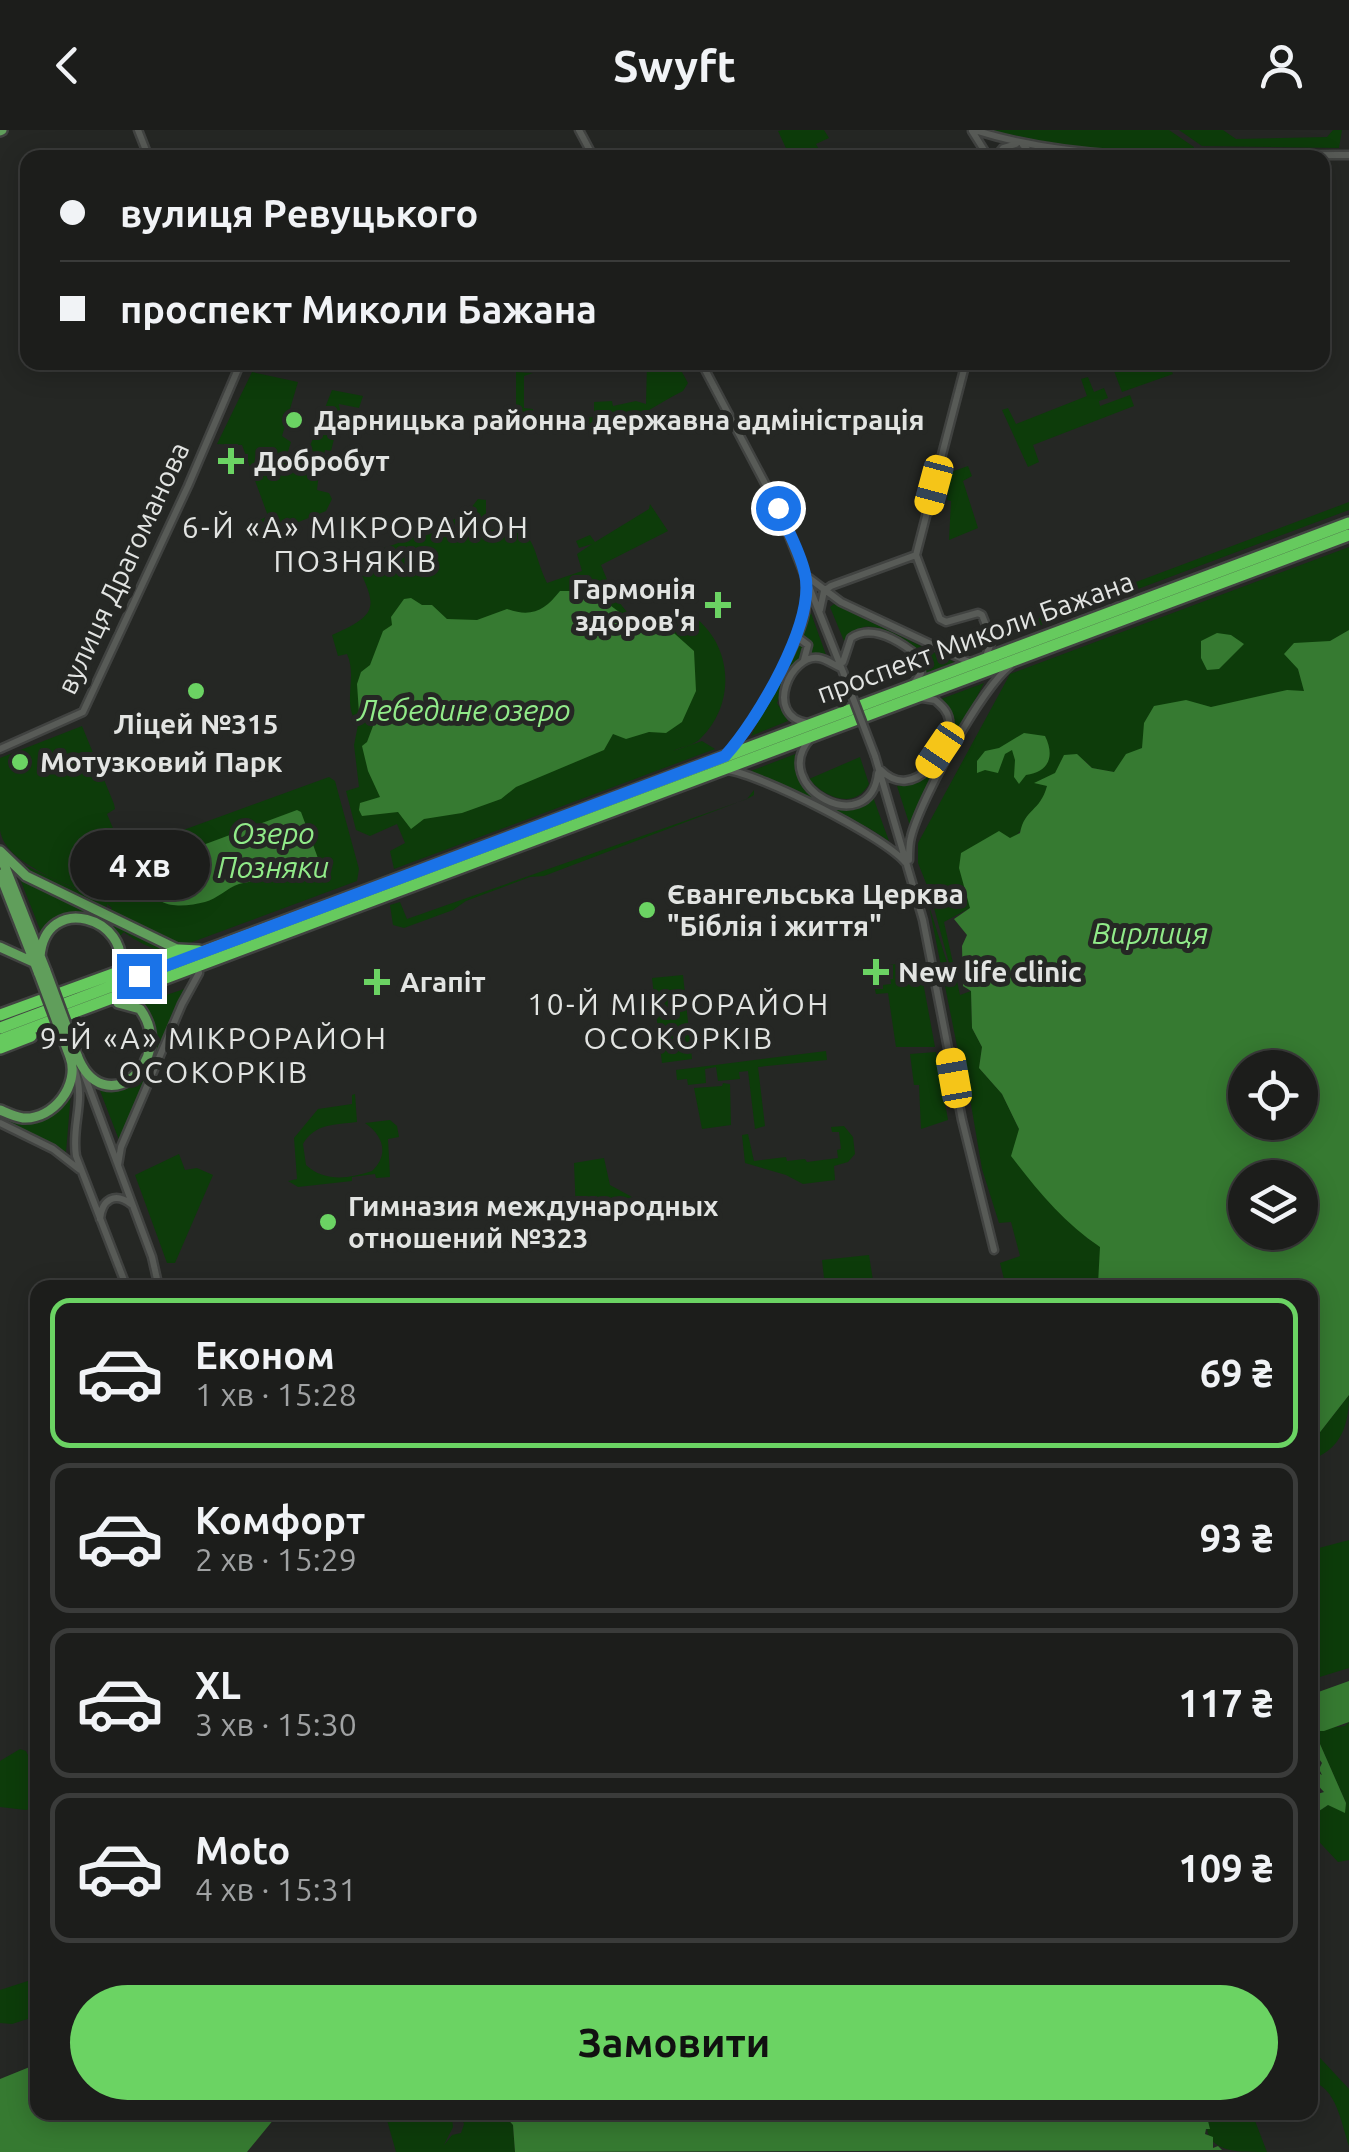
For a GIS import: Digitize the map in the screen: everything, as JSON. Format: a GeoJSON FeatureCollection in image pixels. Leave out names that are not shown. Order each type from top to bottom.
{"type":"FeatureCollection","features":[{"type":"Feature","properties":{"kind":"highway","name":"проспект Миколи Бажана"},"geometry":{"type":"LineString","coordinates":[[910,693],[980,662],[1349,522]]}},
{"type":"Feature","properties":{"kind":"highway","name":"проспект Миколи Бажана"},"geometry":{"type":"LineString","coordinates":[[0,1028],[210,955],[910,693],[1020,658],[1349,535]]}},
{"type":"Feature","properties":{"kind":"highway"},"geometry":{"type":"LineString","coordinates":[[0,1016],[179,950],[210,955],[199,973],[0,1048]]}},
{"type":"Feature","properties":{"kind":"highway","name":"проспект Миколи Бажана"},"geometry":{"type":"LineString","coordinates":[[0,1040],[210,955]]}},
{"type":"Feature","properties":{"kind":"main road"},"geometry":{"type":"LineString","coordinates":[[0,852],[26,876],[179,950]]}},
{"type":"Feature","properties":{"kind":"main road"},"geometry":{"type":"LineString","coordinates":[[0,852],[79,1069],[99,1084],[115,1086],[131,1080],[152,1044],[147,1018],[134,1005],[118,1003]]}},
{"type":"Feature","properties":{"kind":"main road"},"geometry":{"type":"LineString","coordinates":[[0,874],[40,966]]}},
{"type":"Feature","properties":{"kind":"main road"},"geometry":{"type":"LineString","coordinates":[[40,966],[44,938],[54,924],[67,918],[82,918],[106,930],[118,942],[122,956],[119,972]]}},
{"type":"Feature","properties":{"kind":"main road"},"geometry":{"type":"LineString","coordinates":[[0,947],[40,966]]}},
{"type":"Feature","properties":{"kind":"main road"},"geometry":{"type":"LineString","coordinates":[[0,1110],[24,1118],[48,1111],[68,1090],[79,1069]]}},
{"type":"Feature","properties":{"kind":"street"},"geometry":{"type":"LineString","coordinates":[[973,130],[1049,150]]}},
{"type":"Feature","properties":{"kind":"street"},"geometry":{"type":"LineString","coordinates":[[1001,150],[1020,144]]}},
{"type":"Feature","properties":{"kind":"street"},"geometry":{"type":"LineString","coordinates":[[1020,144],[1026,150]]}},
{"type":"Feature","properties":{"kind":"street","name":"вулиця Драгоманова"},"geometry":{"type":"LineString","coordinates":[[0,749],[83,712],[238,370]]}},
{"type":"Feature","properties":{"kind":"street"},"geometry":{"type":"LineString","coordinates":[[705,370],[778,508],[878,767],[927,938],[960,1114],[994,1250]]}},
{"type":"Feature","properties":{"kind":"street"},"geometry":{"type":"LineString","coordinates":[[806,575],[824,591],[949,655],[980,662],[991,646],[982,616],[978,613],[952,621],[940,619],[916,556],[964,370]]}},
{"type":"Feature","properties":{"kind":"street"},"geometry":{"type":"LineString","coordinates":[[819,611],[824,591],[839,582],[916,556]]}},
{"type":"Feature","properties":{"kind":"street"},"geometry":{"type":"LineString","coordinates":[[806,575],[804,616],[794,641],[751,726],[723,763],[867,832],[909,866]]}},
{"type":"Feature","properties":{"kind":"street"},"geometry":{"type":"LineString","coordinates":[[843,670],[843,655],[851,638],[861,632],[877,632],[914,652],[921,661],[920,677],[910,693],[935,700],[947,713],[949,728],[923,775],[908,783],[890,779],[878,767]]}},
{"type":"Feature","properties":{"kind":"street"},"geometry":{"type":"LineString","coordinates":[[794,641],[800,639],[808,645],[785,689],[784,702],[792,719],[815,729],[806,744],[800,768],[808,788],[846,806],[863,801],[876,784],[878,767]]}},
{"type":"Feature","properties":{"kind":"street"},"geometry":{"type":"LineString","coordinates":[[803,661],[818,657],[843,670]]}},
{"type":"Feature","properties":{"kind":"street"},"geometry":{"type":"LineString","coordinates":[[909,866],[912,833],[952,751],[991,685],[1020,658]]}},
{"type":"Feature","properties":{"kind":"street"},"geometry":{"type":"LineString","coordinates":[[118,1166],[121,1147],[199,973]]}},
{"type":"Feature","properties":{"kind":"street"},"geometry":{"type":"LineString","coordinates":[[79,1069],[132,1204],[156,1280]]}},
{"type":"Feature","properties":{"kind":"street"},"geometry":{"type":"LineString","coordinates":[[79,1069],[81,1103],[75,1148],[125,1280]]}},
{"type":"Feature","properties":{"kind":"street"},"geometry":{"type":"LineString","coordinates":[[0,1123],[53,1149],[81,1170]]}},
{"type":"Feature","properties":{"kind":"street"},"geometry":{"type":"LineString","coordinates":[[100,1219],[102,1207],[111,1198],[120,1197],[132,1204]]}},
{"type":"Feature","properties":{"kind":"shaded area"},"geometry":{"type":"Polygon","coordinates":[[[824,130],[829,138],[816,144],[819,150],[787,150],[778,131],[824,130]]]}},
{"type":"Feature","properties":{"kind":"shaded area"},"geometry":{"type":"Polygon","coordinates":[[[989,130],[1169,130],[1194,147],[1078,149],[989,130]]]}},
{"type":"Feature","properties":{"kind":"shaded area"},"geometry":{"type":"Polygon","coordinates":[[[1179,130],[1223,130],[1236,139],[1327,137],[1333,130],[1342,130],[1339,148],[1202,146],[1179,130]]]}},
{"type":"Feature","properties":{"kind":"shaded area"},"geometry":{"type":"Polygon","coordinates":[[[647,370],[681,370],[688,383],[683,391],[638,416],[600,428],[516,413],[516,372],[533,373],[524,376],[524,408],[533,409],[533,413],[585,421],[594,417],[594,402],[612,401],[613,406],[636,401],[646,404],[647,370]]]}},
{"type":"Feature","properties":{"kind":"shaded area"},"geometry":{"type":"Polygon","coordinates":[[[1114,370],[1171,370],[1173,374],[1122,392],[1114,370]]]}},
{"type":"Feature","properties":{"kind":"shaded area"},"geometry":{"type":"Polygon","coordinates":[[[252,372],[298,382],[282,436],[291,442],[287,455],[299,460],[303,450],[310,446],[332,390],[363,396],[359,408],[339,404],[338,428],[332,427],[331,451],[325,450],[324,455],[328,463],[325,474],[319,472],[317,490],[329,493],[332,499],[326,511],[291,525],[277,542],[270,523],[262,526],[260,520],[268,516],[242,445],[217,444],[252,372]]]}},
{"type":"Feature","properties":{"kind":"shaded area"},"geometry":{"type":"Polygon","coordinates":[[[1088,377],[1094,392],[1104,388],[1108,398],[1099,401],[1100,406],[1130,395],[1134,406],[1033,445],[1039,462],[1028,467],[1002,410],[1008,408],[1016,424],[1087,396],[1081,379],[1088,377]]]}},
{"type":"Feature","properties":{"kind":"shaded area"},"geometry":{"type":"Polygon","coordinates":[[[968,466],[972,476],[963,481],[978,528],[949,540],[951,501],[947,500],[951,472],[968,466]]]}},
{"type":"Feature","properties":{"kind":"shaded area"},"geometry":{"type":"Polygon","coordinates":[[[478,499],[486,500],[490,530],[517,532],[530,541],[547,583],[582,571],[577,554],[592,544],[579,548],[576,541],[590,535],[595,542],[649,509],[650,504],[668,531],[601,565],[617,598],[642,626],[667,625],[689,613],[714,639],[725,672],[721,707],[698,740],[673,751],[702,741],[715,749],[394,869],[390,851],[405,843],[397,824],[370,836],[356,830],[346,791],[359,787],[354,745],[358,725],[351,708],[350,663],[347,654],[338,656],[332,635],[368,613],[370,596],[354,557],[358,550],[370,553],[404,541],[414,522],[430,515],[444,524],[467,513],[478,499]]]}},
{"type":"Feature","properties":{"kind":"shaded area"},"geometry":{"type":"Polygon","coordinates":[[[1349,502],[1349,510],[994,643],[1003,632],[1349,502]]]}},
{"type":"Feature","properties":{"kind":"shaded area"},"geometry":{"type":"Polygon","coordinates":[[[1349,547],[1349,635],[1298,669],[1305,691],[1146,732],[1142,748],[1114,772],[1092,768],[1085,761],[969,888],[970,908],[944,922],[960,995],[971,991],[972,1028],[982,1047],[979,1068],[1002,1094],[1019,1129],[1087,1238],[1100,1246],[1103,1272],[1100,1280],[1004,1280],[1000,1263],[1020,1256],[1011,1222],[999,1223],[982,1169],[929,906],[951,975],[950,967],[918,863],[918,843],[1010,674],[1349,547]]]}},
{"type":"Feature","properties":{"kind":"shaded area"},"geometry":{"type":"Polygon","coordinates":[[[834,604],[956,663],[926,674],[927,661],[917,649],[890,632],[871,627],[858,629],[844,641],[830,607],[834,604]]]}},
{"type":"Feature","properties":{"kind":"shaded area"},"geometry":{"type":"Polygon","coordinates":[[[811,613],[826,655],[805,655],[787,675],[777,703],[788,721],[751,736],[811,613]]]}},
{"type":"Feature","properties":{"kind":"shaded area"},"geometry":{"type":"Polygon","coordinates":[[[984,683],[910,826],[897,786],[920,782],[941,755],[954,720],[941,699],[984,683]]]}},
{"type":"Feature","properties":{"kind":"shaded area"},"geometry":{"type":"Polygon","coordinates":[[[82,726],[114,804],[115,809],[107,814],[123,852],[329,777],[335,781],[359,869],[357,881],[187,947],[109,912],[112,908],[107,904],[106,910],[22,868],[24,865],[101,901],[27,864],[5,843],[0,830],[0,758],[82,726]]]}},
{"type":"Feature","properties":{"kind":"shaded area"},"geometry":{"type":"Polygon","coordinates":[[[798,753],[797,769],[809,794],[819,802],[845,808],[873,797],[889,841],[748,772],[798,753]]]}},
{"type":"Feature","properties":{"kind":"shaded area"},"geometry":{"type":"Polygon","coordinates":[[[860,757],[869,784],[856,797],[831,796],[809,779],[860,757]]]}},
{"type":"Feature","properties":{"kind":"shaded area"},"geometry":{"type":"Polygon","coordinates":[[[738,802],[544,876],[530,877],[466,901],[453,910],[404,928],[393,925],[390,905],[400,902],[407,919],[738,802]]]}},
{"type":"Feature","properties":{"kind":"shaded area"},"geometry":{"type":"Polygon","coordinates":[[[20,879],[169,951],[153,948],[124,932],[120,936],[123,940],[104,924],[83,915],[61,917],[41,932],[20,879]]]}},
{"type":"Feature","properties":{"kind":"shaded area"},"geometry":{"type":"Polygon","coordinates":[[[919,960],[935,1047],[896,1047],[888,993],[876,994],[874,986],[891,984],[889,965],[897,964],[901,975],[909,974],[906,962],[919,960]]]}},
{"type":"Feature","properties":{"kind":"shaded area"},"geometry":{"type":"Polygon","coordinates":[[[683,975],[692,1059],[662,1063],[652,978],[683,975]]]}},
{"type":"Feature","properties":{"kind":"shaded area"},"geometry":{"type":"Polygon","coordinates":[[[184,989],[119,1140],[99,1088],[130,1083],[149,1062],[153,1033],[140,1004],[184,989]]]}},
{"type":"Feature","properties":{"kind":"shaded area"},"geometry":{"type":"Polygon","coordinates":[[[826,1051],[827,1060],[758,1067],[765,1126],[755,1129],[748,1071],[739,1072],[740,1079],[718,1081],[716,1067],[705,1069],[706,1083],[688,1085],[687,1079],[677,1080],[676,1070],[826,1051]]]}},
{"type":"Feature","properties":{"kind":"shaded area"},"geometry":{"type":"Polygon","coordinates":[[[936,1052],[948,1120],[921,1129],[919,1085],[914,1085],[910,1054],[936,1052]]]}},
{"type":"Feature","properties":{"kind":"shaded area"},"geometry":{"type":"Polygon","coordinates":[[[730,1084],[731,1125],[702,1129],[694,1088],[730,1084]]]}},
{"type":"Feature","properties":{"kind":"shaded area"},"geometry":{"type":"Polygon","coordinates":[[[71,1092],[66,1152],[0,1118],[40,1119],[56,1110],[71,1092]]]}},
{"type":"Feature","properties":{"kind":"shaded area"},"geometry":{"type":"Polygon","coordinates":[[[355,1094],[357,1122],[313,1132],[303,1144],[306,1165],[337,1177],[372,1171],[381,1159],[382,1146],[365,1123],[390,1120],[397,1126],[399,1137],[388,1139],[390,1177],[376,1178],[375,1174],[352,1177],[352,1181],[298,1187],[288,1181],[297,1179],[294,1138],[318,1109],[352,1104],[355,1094]]]}},
{"type":"Feature","properties":{"kind":"shaded area"},"geometry":{"type":"Polygon","coordinates":[[[844,1126],[853,1137],[855,1154],[848,1162],[834,1166],[835,1180],[803,1184],[745,1163],[742,1135],[748,1134],[754,1161],[838,1158],[839,1132],[832,1132],[831,1127],[844,1126]]]}},
{"type":"Feature","properties":{"kind":"shaded area"},"geometry":{"type":"Polygon","coordinates":[[[179,1154],[185,1170],[197,1168],[213,1175],[175,1263],[167,1263],[135,1175],[179,1154]]]}},
{"type":"Feature","properties":{"kind":"shaded area"},"geometry":{"type":"Polygon","coordinates":[[[604,1158],[610,1185],[632,1197],[576,1214],[574,1163],[604,1158]]]}},
{"type":"Feature","properties":{"kind":"shaded area"},"geometry":{"type":"Polygon","coordinates":[[[869,1255],[873,1280],[824,1280],[822,1260],[869,1255]]]}},
{"type":"Feature","properties":{"kind":"shaded area"},"geometry":{"type":"Polygon","coordinates":[[[1349,1395],[1341,1435],[1318,1457],[1318,1435],[1349,1395]]]}},
{"type":"Feature","properties":{"kind":"shaded area"},"geometry":{"type":"Polygon","coordinates":[[[1349,1540],[1349,1668],[1318,1678],[1318,1547],[1349,1540]]]}},
{"type":"Feature","properties":{"kind":"shaded area"},"geometry":{"type":"Polygon","coordinates":[[[1349,1722],[1349,1860],[1338,1862],[1318,1841],[1318,1812],[1328,1805],[1346,1803],[1318,1743],[1318,1729],[1349,1722]]]}},
{"type":"Feature","properties":{"kind":"shaded area"},"geometry":{"type":"Polygon","coordinates":[[[20,1749],[26,1751],[30,1759],[30,1809],[0,1807],[0,1761],[20,1749]]]}},
{"type":"Feature","properties":{"kind":"shaded area"},"geometry":{"type":"Polygon","coordinates":[[[30,1980],[30,2018],[0,2023],[0,1990],[30,1980]]]}},
{"type":"Feature","properties":{"kind":"shaded area"},"geometry":{"type":"Polygon","coordinates":[[[1318,2056],[1349,2089],[1349,2146],[1332,2098],[1319,2085],[1318,2056]]]}},
{"type":"Feature","properties":{"kind":"shaded area"},"geometry":{"type":"Polygon","coordinates":[[[387,2120],[452,2120],[444,2145],[452,2135],[461,2133],[463,2120],[508,2120],[513,2125],[515,2152],[396,2152],[387,2120]]]}},
{"type":"Feature","properties":{"kind":"shaded area"},"geometry":{"type":"Polygon","coordinates":[[[1206,2120],[1255,2120],[1267,2152],[1221,2147],[1209,2136],[1206,2120]]]}},
{"type":"Feature","properties":{"kind":"water","name":"Лебедине озеро"},"geometry":{"type":"Polygon","coordinates":[[[560,591],[591,591],[638,626],[666,626],[694,651],[696,691],[682,722],[666,733],[649,732],[626,739],[613,734],[604,750],[516,787],[501,799],[462,813],[424,819],[411,829],[398,812],[362,816],[360,803],[380,797],[362,746],[373,726],[359,713],[357,684],[404,599],[432,605],[447,619],[477,620],[507,609],[524,613],[537,610],[560,591]]]}},
{"type":"Feature","properties":{"kind":"water","name":"Вирлиця"},"geometry":{"type":"Polygon","coordinates":[[[1349,630],[1349,1395],[1318,1435],[1318,1280],[1098,1280],[1100,1247],[1063,1217],[1011,1156],[1019,1129],[1002,1094],[979,1068],[982,1047],[972,1028],[971,991],[963,986],[962,946],[967,935],[954,919],[970,908],[959,868],[961,853],[999,831],[1010,838],[1020,833],[1047,786],[1034,783],[1055,773],[1064,755],[1077,754],[1092,768],[1114,772],[1126,754],[1142,748],[1144,723],[1154,706],[1186,700],[1211,707],[1287,690],[1304,691],[1298,669],[1284,654],[1294,643],[1330,641],[1349,630]]]}},
{"type":"Feature","properties":{"kind":"water"},"geometry":{"type":"Polygon","coordinates":[[[1217,633],[1231,635],[1244,644],[1219,669],[1207,670],[1201,658],[1201,641],[1217,633]]]}},
{"type":"Feature","properties":{"kind":"water"},"geometry":{"type":"Polygon","coordinates":[[[1024,733],[1045,736],[1049,756],[1045,767],[1026,775],[1019,784],[1014,777],[1012,750],[1005,754],[998,773],[977,773],[977,761],[985,751],[999,748],[1024,733]]]}},
{"type":"Feature","properties":{"kind":"water","name":"Озеро Позняки"},"geometry":{"type":"Polygon","coordinates":[[[297,810],[319,861],[311,869],[292,877],[239,884],[197,904],[173,905],[154,895],[150,876],[160,861],[297,810]]]}},
{"type":"Feature","properties":{"kind":"water"},"geometry":{"type":"Polygon","coordinates":[[[1349,1681],[1349,1722],[1318,1731],[1318,1692],[1349,1681]]]}},
{"type":"Feature","properties":{"kind":"water"},"geometry":{"type":"Polygon","coordinates":[[[1318,1743],[1346,1803],[1345,1813],[1328,1805],[1318,1812],[1318,1794],[1324,1792],[1318,1785],[1322,1763],[1318,1743]]]}},
{"type":"Feature","properties":{"kind":"water"},"geometry":{"type":"Polygon","coordinates":[[[30,2067],[30,2120],[273,2120],[247,2152],[0,2152],[0,2079],[30,2067]]]}},
{"type":"Feature","properties":{"kind":"water"},"geometry":{"type":"Polygon","coordinates":[[[508,2120],[1208,2120],[1210,2129],[1205,2134],[1213,2137],[1213,2148],[1218,2146],[1222,2150],[515,2152],[513,2125],[508,2120]]]}},
{"type":"Feature","properties":{"kind":"place","name":"Дарницька районна державна адміністрація"},"geometry":{"type":"Point","coordinates":[294,420]}},
{"type":"Feature","properties":{"kind":"place","name":"Добробут"},"geometry":{"type":"Point","coordinates":[231,461]}},
{"type":"Feature","properties":{"kind":"place","name":"Гармонія здоров'я"},"geometry":{"type":"Point","coordinates":[718,605]}},
{"type":"Feature","properties":{"kind":"place","name":"Ліцей №315"},"geometry":{"type":"Point","coordinates":[196,691]}},
{"type":"Feature","properties":{"kind":"place","name":"Мотузковий Парк"},"geometry":{"type":"Point","coordinates":[20,762]}},
{"type":"Feature","properties":{"kind":"place","name":"Євангельська Церква \"Біблія і життя\""},"geometry":{"type":"Point","coordinates":[647,910]}},
{"type":"Feature","properties":{"kind":"place","name":"New life clinic"},"geometry":{"type":"Point","coordinates":[876,972]}},
{"type":"Feature","properties":{"kind":"place","name":"Агапіт"},"geometry":{"type":"Point","coordinates":[377,982]}},
{"type":"Feature","properties":{"kind":"place","name":"Гимназия международных отношений №323"},"geometry":{"type":"Point","coordinates":[328,1222]}},
{"type":"Feature","properties":{"kind":"district","name":"6-Й «А» МІКРОРАЙОН ПОЗНЯКІВ"},"geometry":{"type":"Point","coordinates":[356,545]}},
{"type":"Feature","properties":{"kind":"district","name":"10-Й МІКРОРАЙОН ОСОКОРКІВ"},"geometry":{"type":"Point","coordinates":[679,1022]}},
{"type":"Feature","properties":{"kind":"district","name":"9-Й «А» МІКРОРАЙОН ОСОКОРКІВ"},"geometry":{"type":"Point","coordinates":[214,1056]}},
{"type":"Feature","properties":{"kind":"route"},"geometry":{"type":"LineString","coordinates":[[139,976],[725,756],[751,726],[804,616],[806,575],[778,508]]}}]}
